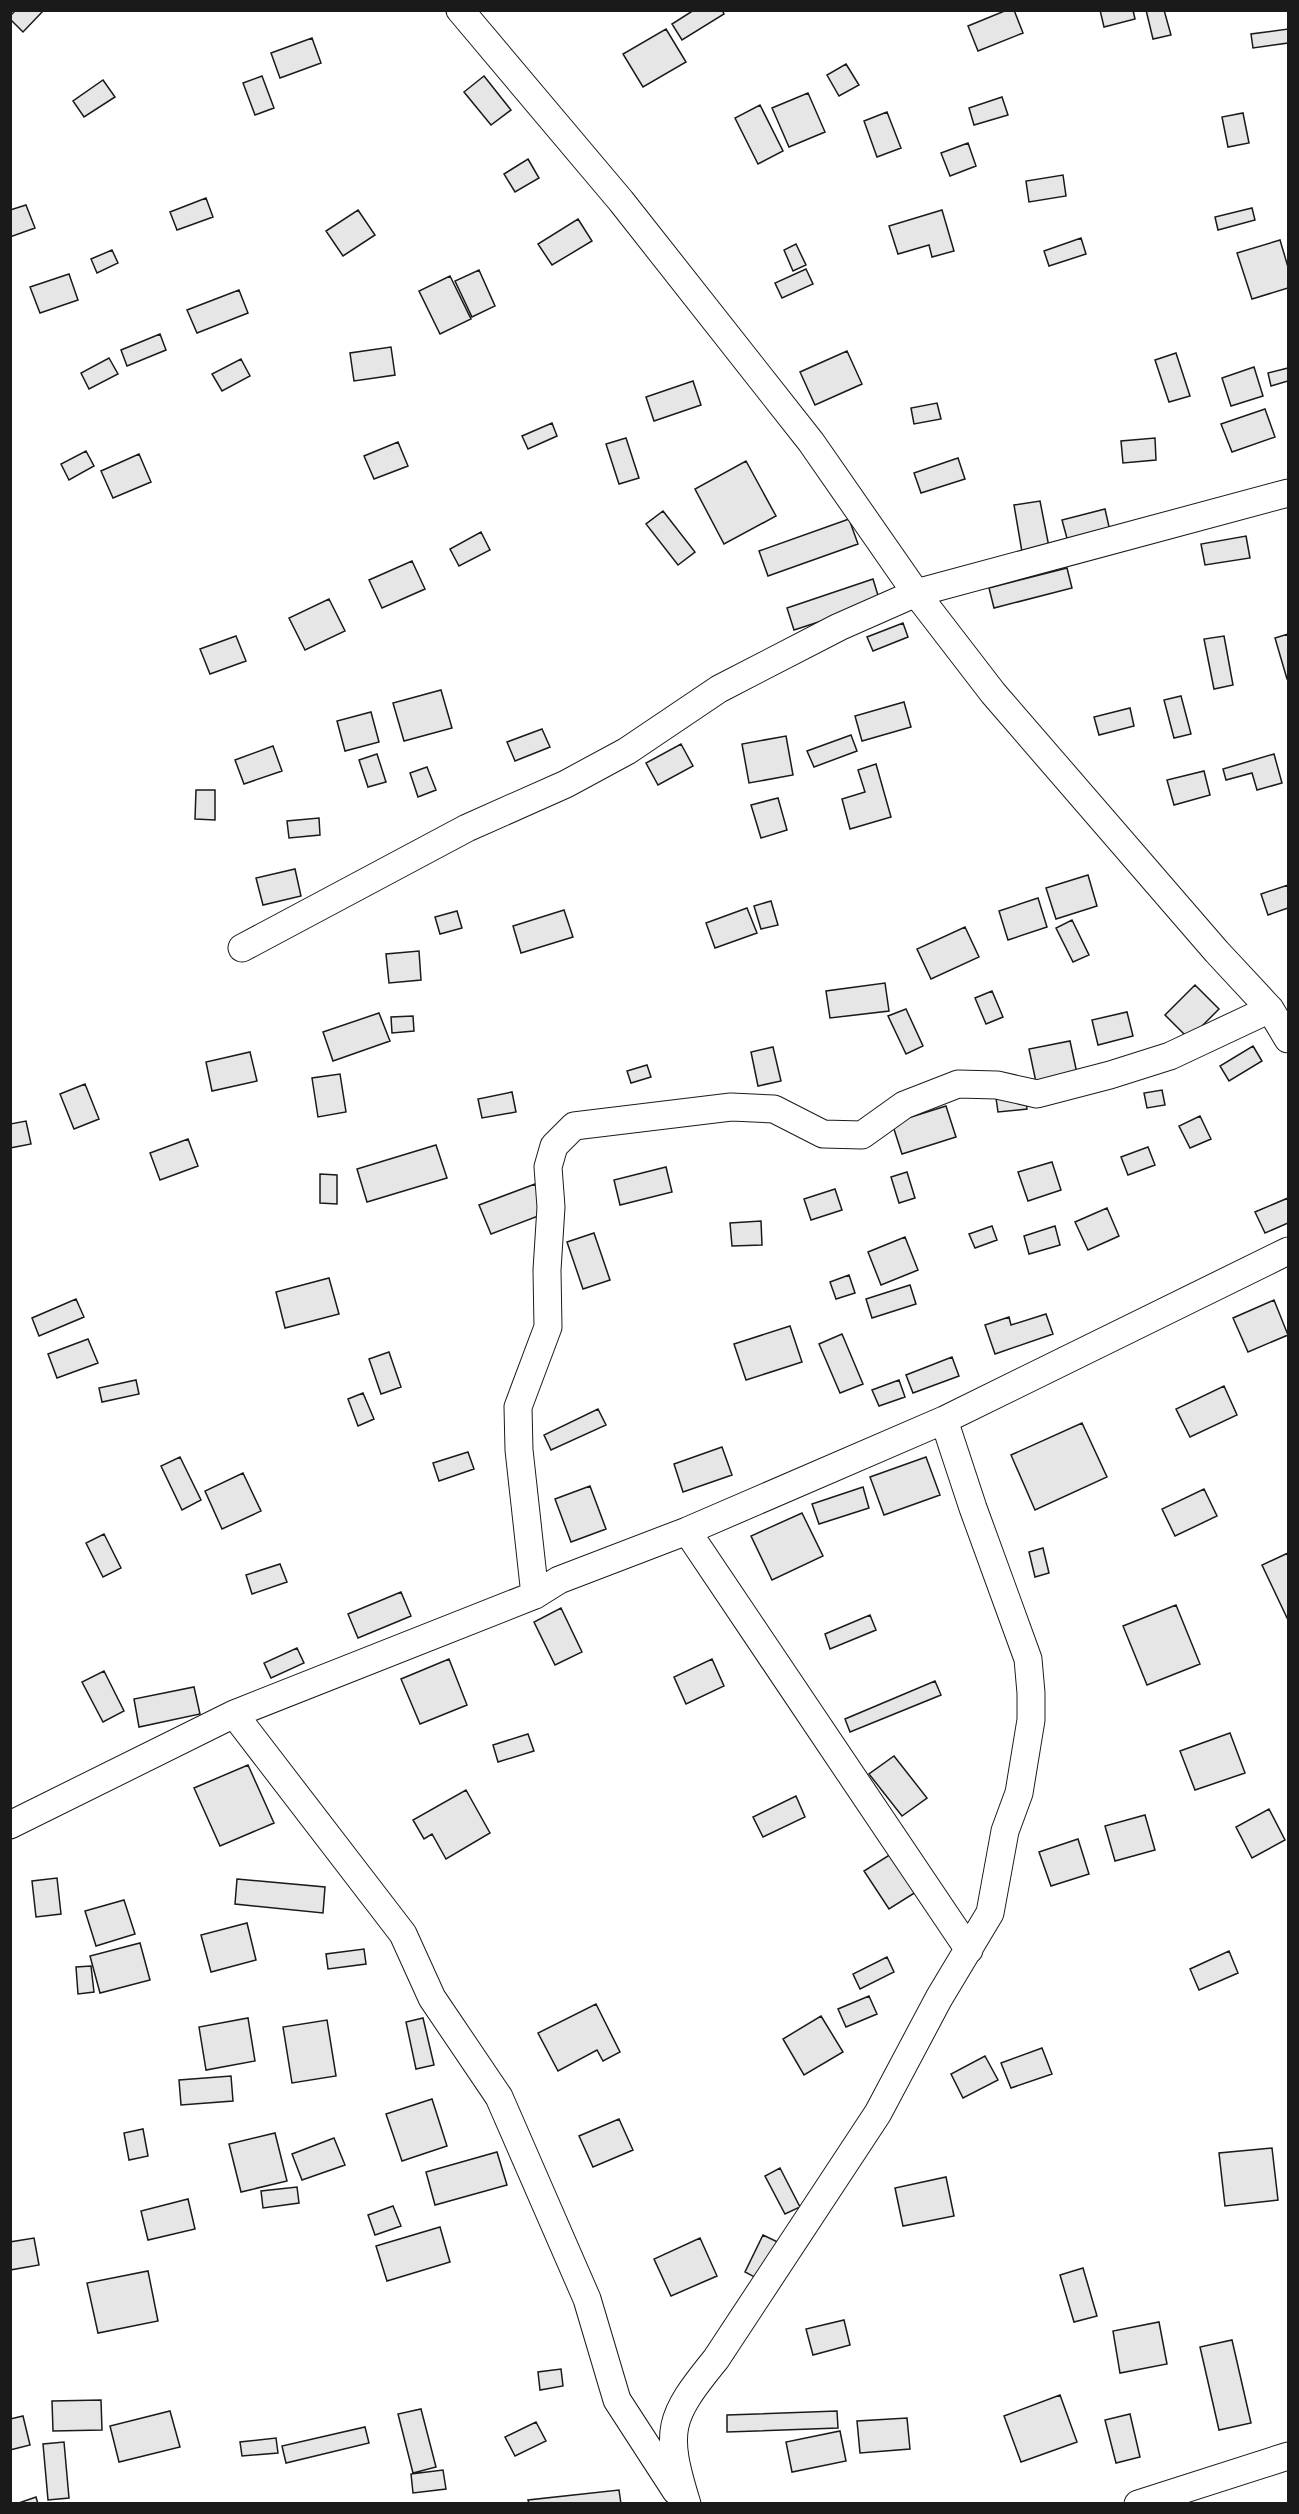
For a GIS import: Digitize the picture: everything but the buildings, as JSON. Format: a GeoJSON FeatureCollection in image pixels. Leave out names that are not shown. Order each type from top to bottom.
{"type":"FeatureCollection","features":[{"type":"Feature","properties":{"kind":"street"},"geometry":{"type":"LineString","coordinates":[[460,10],[621,201],[811,442],[916,592],[993,693],[1217,952],[1270,1009],[1288,1039]]}},
{"type":"Feature","properties":{"kind":"street"},"geometry":{"type":"LineString","coordinates":[[242,948],[467,828],[557,788],[627,751],[729,684],[839,627],[916,592],[1288,493]]}},
{"type":"Feature","properties":{"kind":"street"},"geometry":{"type":"LineString","coordinates":[[535,1595],[519,1450],[518,1407],[548,1327],[547,1270],[551,1207],[548,1167],[554,1146],[574,1126],[731,1107],[774,1109],[823,1134],[862,1135],[904,1105],[958,1084],[997,1085],[1037,1094],[1170,1056],[1270,1009]]}},
{"type":"Feature","properties":{"kind":"street"},"geometry":{"type":"LineString","coordinates":[[10,1825],[234,1714],[535,1595],[560,1580],[687,1531],[944,1420],[1288,1251]]}},
{"type":"Feature","properties":{"kind":"street"},"geometry":{"type":"LineString","coordinates":[[686,2504],[674,2451],[675,2417],[687,2394],[716,2359],[878,2113],[939,1998],[990,1913],[1005,1831],[1019,1793],[1032,1693],[1028,1659],[973,1508],[944,1420]]}},
{"type":"Feature","properties":{"kind":"street"},"geometry":{"type":"LineString","coordinates":[[687,1531],[969,1950]]}},
{"type":"Feature","properties":{"kind":"street"},"geometry":{"type":"LineString","coordinates":[[234,1714],[403,1934],[432,1998],[499,2097],[587,2299],[617,2400],[686,2504]]}},
{"type":"Feature","properties":{"kind":"street"},"geometry":{"type":"LineString","coordinates":[[1138,2504],[1288,2456]]}}]}
